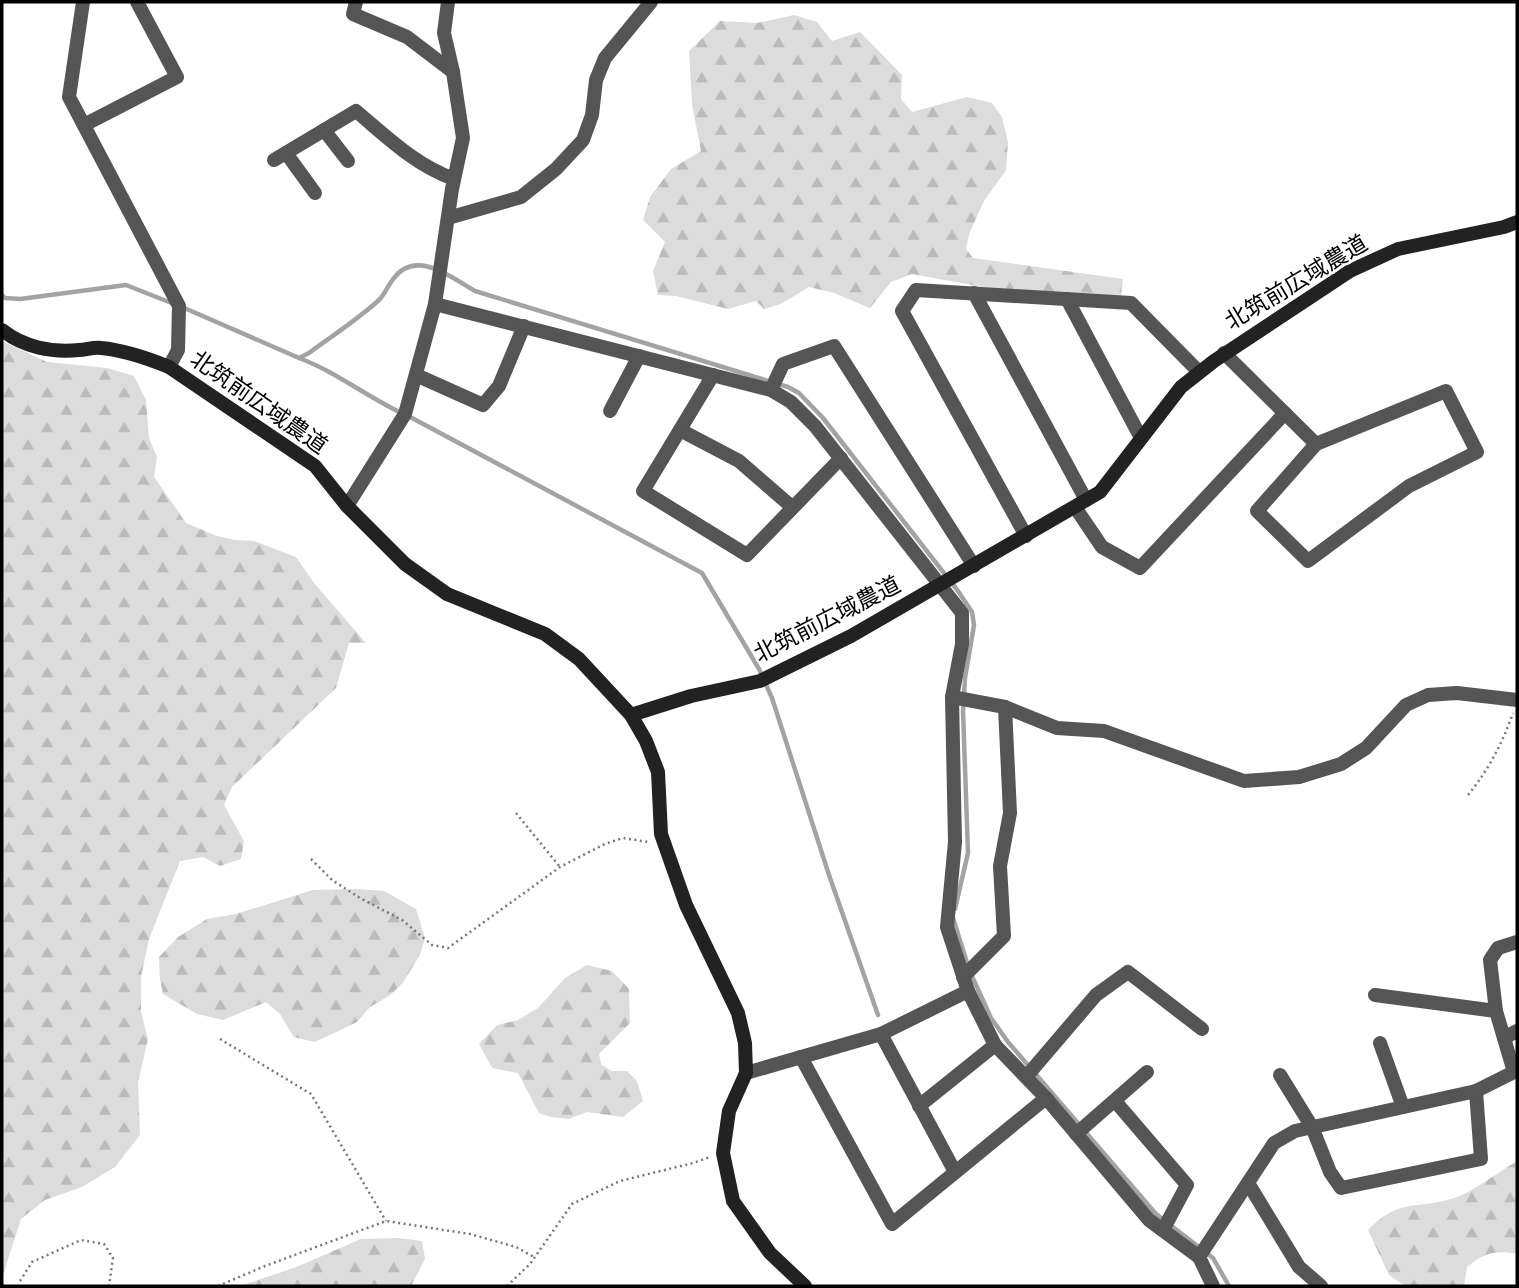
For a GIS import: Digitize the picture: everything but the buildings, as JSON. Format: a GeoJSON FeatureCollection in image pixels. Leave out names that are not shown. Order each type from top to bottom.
{"type":"FeatureCollection","features":[{"type":"Feature","properties":{"kind":"street"},"geometry":{"type":"LineString","coordinates":[[83,2],[69,97],[179,306],[178,350],[169,367]]}},
{"type":"Feature","properties":{"kind":"street"},"geometry":{"type":"LineString","coordinates":[[84,125],[177,78],[137,2]]}},
{"type":"Feature","properties":{"kind":"street"},"geometry":{"type":"LineString","coordinates":[[356,2],[353,14],[407,37],[453,72]]}},
{"type":"Feature","properties":{"kind":"street"},"geometry":{"type":"LineString","coordinates":[[347,506],[405,414],[435,304],[463,138],[444,33],[448,2]]}},
{"type":"Feature","properties":{"kind":"street"},"geometry":{"type":"LineString","coordinates":[[448,218],[521,197],[556,169],[583,140],[592,115],[596,80],[605,58],[651,2]]}},
{"type":"Feature","properties":{"kind":"street"},"geometry":{"type":"LineString","coordinates":[[315,193],[280,156],[356,111],[411,157],[434,172],[454,179]]}},
{"type":"Feature","properties":{"kind":"street"},"geometry":{"type":"LineString","coordinates":[[324,130],[348,161]]}},
{"type":"Feature","properties":{"kind":"street","name":"北筑前広域農道"},"geometry":{"type":"LineString","coordinates":[[2,330],[16,341],[48,349],[78,351],[97,347],[145,358],[169,367],[315,466],[347,506],[405,564],[447,594],[545,634],[579,659],[631,715],[691,696],[760,681],[851,636],[1100,492],[1181,387],[1224,353],[1350,271],[1398,249],[1517,222]]}},
{"type":"Feature","properties":{"kind":"street"},"geometry":{"type":"LineString","coordinates":[[1026,536],[902,311],[916,290],[1131,303],[1199,372]]}},
{"type":"Feature","properties":{"kind":"street"},"geometry":{"type":"LineString","coordinates":[[974,293],[1102,547],[1140,568],[1285,413]]}},
{"type":"Feature","properties":{"kind":"street"},"geometry":{"type":"LineString","coordinates":[[1067,299],[1141,438]]}},
{"type":"Feature","properties":{"kind":"street"},"geometry":{"type":"LineString","coordinates":[[435,304],[772,390],[791,402],[815,426],[941,584],[962,613],[962,644],[952,697],[955,842],[947,927],[968,991],[995,1045],[1045,1098],[1149,1220],[1199,1257],[1206,1283]]}},
{"type":"Feature","properties":{"kind":"street"},"geometry":{"type":"LineString","coordinates":[[416,375],[483,405],[499,386],[524,326]]}},
{"type":"Feature","properties":{"kind":"street"},"geometry":{"type":"LineString","coordinates":[[772,390],[783,364],[834,346],[974,566]]}},
{"type":"Feature","properties":{"kind":"street"},"geometry":{"type":"LineString","coordinates":[[1224,353],[1316,444]]}},
{"type":"Feature","properties":{"kind":"street"},"geometry":{"type":"LineString","coordinates":[[610,411],[639,356]]}},
{"type":"Feature","properties":{"kind":"street"},"geometry":{"type":"LineString","coordinates":[[713,375],[643,491],[747,555],[841,458]]}},
{"type":"Feature","properties":{"kind":"street"},"geometry":{"type":"LineString","coordinates":[[1446,391],[1477,452],[1409,486],[1308,561],[1257,511],[1316,444],[1446,391]]}},
{"type":"Feature","properties":{"kind":"street"},"geometry":{"type":"LineString","coordinates":[[680,430],[739,461],[792,507]]}},
{"type":"Feature","properties":{"kind":"street"},"geometry":{"type":"LineString","coordinates":[[952,697],[1005,707],[1057,727],[1104,731],[1244,781],[1300,777],[1341,764],[1366,748],[1406,705],[1428,695],[1457,693],[1516,705]]}},
{"type":"Feature","properties":{"kind":"street"},"geometry":{"type":"LineString","coordinates":[[963,977],[1004,936],[1000,866],[1010,813],[1005,707]]}},
{"type":"Feature","properties":{"kind":"street"},"geometry":{"type":"LineString","coordinates":[[631,715],[646,741],[658,772],[661,834],[686,905],[738,1013],[745,1043],[746,1073],[729,1111],[723,1153],[733,1201],[770,1253],[805,1286]]}},
{"type":"Feature","properties":{"kind":"street"},"geometry":{"type":"LineString","coordinates":[[1199,1257],[1274,1143],[1295,1131],[1476,1091],[1514,1072],[1496,1011],[1490,960],[1498,948],[1517,942]]}},
{"type":"Feature","properties":{"kind":"street"},"geometry":{"type":"LineString","coordinates":[[1026,1077],[1096,995],[1128,972],[1202,1028]]}},
{"type":"Feature","properties":{"kind":"street"},"geometry":{"type":"LineString","coordinates":[[746,1073],[881,1034],[968,991]]}},
{"type":"Feature","properties":{"kind":"street"},"geometry":{"type":"LineString","coordinates":[[1375,995],[1496,1011]]}},
{"type":"Feature","properties":{"kind":"street"},"geometry":{"type":"LineString","coordinates":[[1504,1038],[1517,1031]]}},
{"type":"Feature","properties":{"kind":"street"},"geometry":{"type":"LineString","coordinates":[[881,1034],[955,1172]]}},
{"type":"Feature","properties":{"kind":"street"},"geometry":{"type":"LineString","coordinates":[[1380,1043],[1403,1107]]}},
{"type":"Feature","properties":{"kind":"street"},"geometry":{"type":"LineString","coordinates":[[919,1106],[995,1045]]}},
{"type":"Feature","properties":{"kind":"street"},"geometry":{"type":"LineString","coordinates":[[801,1057],[892,1224],[1045,1098]]}},
{"type":"Feature","properties":{"kind":"street"},"geometry":{"type":"LineString","coordinates":[[1076,1134],[1147,1072]]}},
{"type":"Feature","properties":{"kind":"street"},"geometry":{"type":"LineString","coordinates":[[1280,1075],[1312,1127],[1331,1172],[1341,1188],[1481,1158],[1476,1091]]}},
{"type":"Feature","properties":{"kind":"street"},"geometry":{"type":"LineString","coordinates":[[1115,1101],[1187,1185],[1163,1230]]}},
{"type":"Feature","properties":{"kind":"street"},"geometry":{"type":"LineString","coordinates":[[1248,1183],[1299,1267],[1321,1286]]}},
{"type":"Feature","properties":{"kind":"path"},"geometry":{"type":"LineString","coordinates":[[1468,795],[1489,769],[1516,705]]}},
{"type":"Feature","properties":{"kind":"path"},"geometry":{"type":"LineString","coordinates":[[516,813],[561,867]]}},
{"type":"Feature","properties":{"kind":"path"},"geometry":{"type":"LineString","coordinates":[[311,859],[332,880],[402,920],[432,946],[448,948],[561,867],[606,844],[623,838],[665,844]]}},
{"type":"Feature","properties":{"kind":"path"},"geometry":{"type":"LineString","coordinates":[[220,1039],[311,1094],[386,1221]]}},
{"type":"Feature","properties":{"kind":"path"},"geometry":{"type":"LineString","coordinates":[[507,1286],[534,1257],[572,1204],[620,1181],[723,1153]]}},
{"type":"Feature","properties":{"kind":"path"},"geometry":{"type":"LineString","coordinates":[[218,1286],[386,1221],[470,1234],[516,1247],[534,1257]]}},
{"type":"Feature","properties":{"kind":"path"},"geometry":{"type":"LineString","coordinates":[[20,1281],[32,1262],[82,1240],[104,1244],[113,1258],[109,1286]]}},
{"type":"Feature","properties":{"kind":"green space"},"geometry":{"type":"Polygon","coordinates":[[[794,15],[817,22],[832,41],[860,32],[902,75],[901,99],[912,112],[967,97],[992,103],[1002,117],[1008,142],[1006,170],[984,201],[969,234],[966,249],[973,258],[1123,279],[1121,297],[988,288],[912,274],[891,282],[870,308],[834,293],[809,287],[781,304],[764,309],[756,301],[728,309],[676,296],[658,295],[653,271],[665,242],[643,220],[650,197],[671,169],[701,151],[692,104],[689,51],[720,21],[757,23],[794,15]]]}},
{"type":"Feature","properties":{"kind":"green space"},"geometry":{"type":"Polygon","coordinates":[[[2,341],[47,362],[107,368],[134,376],[146,400],[149,438],[157,457],[154,477],[186,523],[217,536],[254,541],[296,557],[314,583],[366,643],[349,643],[336,688],[232,787],[224,805],[244,841],[241,859],[220,866],[203,857],[180,861],[149,939],[141,977],[141,1012],[148,1039],[138,1082],[140,1135],[115,1167],[82,1187],[45,1200],[21,1219],[2,1278],[2,341]]]}},
{"type":"Feature","properties":{"kind":"green space"},"geometry":{"type":"Polygon","coordinates":[[[313,890],[384,891],[416,909],[425,938],[420,955],[402,984],[389,996],[370,1007],[357,1022],[314,1042],[294,1037],[280,1014],[266,1002],[223,1020],[197,1014],[163,994],[159,957],[178,937],[207,919],[236,914],[313,890]]]}},
{"type":"Feature","properties":{"kind":"green space"},"geometry":{"type":"Polygon","coordinates":[[[587,965],[612,971],[629,989],[630,1023],[599,1054],[601,1064],[611,1071],[627,1071],[637,1081],[643,1101],[623,1117],[587,1112],[569,1119],[551,1117],[539,1113],[518,1073],[492,1068],[479,1044],[497,1025],[518,1020],[538,1008],[565,978],[587,965]]]}},
{"type":"Feature","properties":{"kind":"green space"},"geometry":{"type":"Polygon","coordinates":[[[1517,1161],[1517,1254],[1502,1252],[1479,1258],[1467,1267],[1464,1286],[1405,1286],[1389,1275],[1368,1230],[1380,1219],[1400,1208],[1457,1197],[1517,1161]]]}},
{"type":"Feature","properties":{"kind":"green space"},"geometry":{"type":"Polygon","coordinates":[[[399,1238],[422,1241],[425,1259],[411,1286],[240,1286],[294,1268],[361,1239],[399,1238]]]}},
{"type":"Feature","properties":{"kind":"waterway"},"geometry":{"type":"LineString","coordinates":[[182,307],[299,358],[371,307],[403,270],[423,266],[445,273],[475,291],[788,387],[799,393],[823,418],[972,612],[974,625],[965,678],[963,711],[968,853],[955,909]]}},
{"type":"Feature","properties":{"kind":"waterway"},"geometry":{"type":"LineString","coordinates":[[2,295],[5,298],[20,299],[126,285],[174,304]]}},
{"type":"Feature","properties":{"kind":"waterway"},"geometry":{"type":"LineString","coordinates":[[299,358],[328,371],[383,404],[702,573],[759,669],[772,698],[878,1015]]}},
{"type":"Feature","properties":{"kind":"waterway"},"geometry":{"type":"LineString","coordinates":[[953,918],[968,966]]}},
{"type":"Feature","properties":{"kind":"waterway"},"geometry":{"type":"LineString","coordinates":[[971,974],[991,1018],[1008,1042],[1156,1214],[1213,1258],[1229,1286]]}}]}
